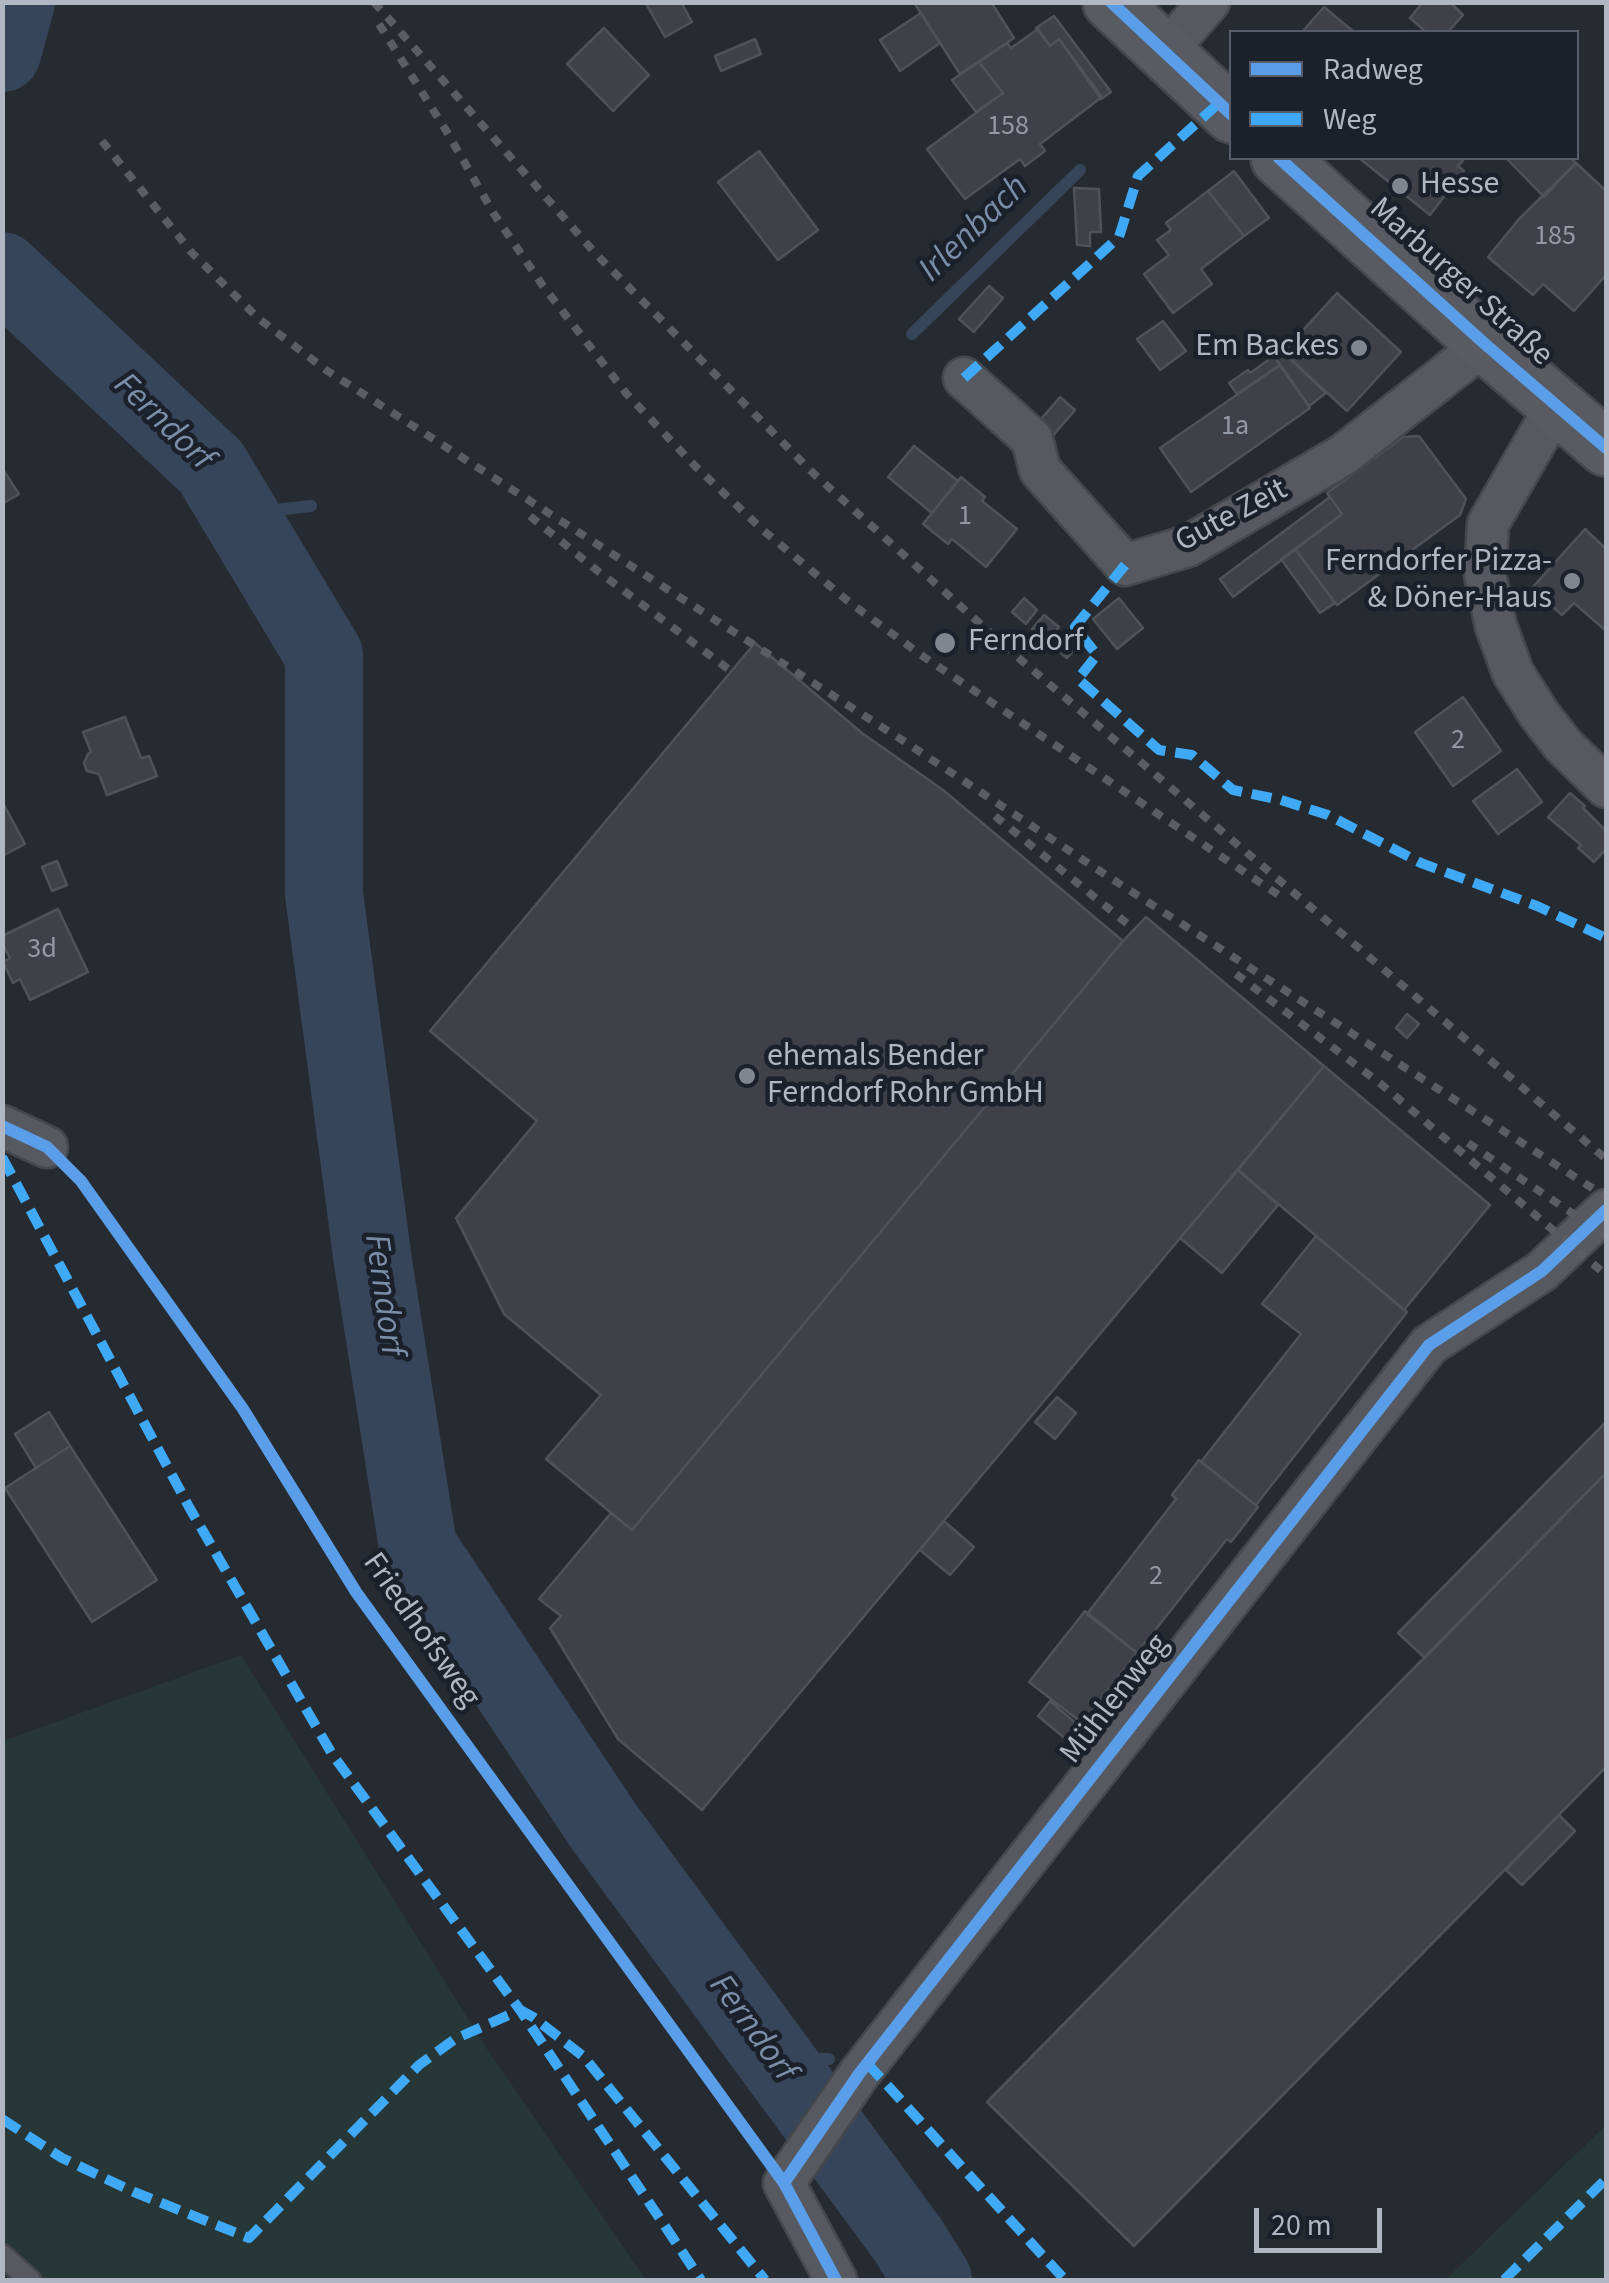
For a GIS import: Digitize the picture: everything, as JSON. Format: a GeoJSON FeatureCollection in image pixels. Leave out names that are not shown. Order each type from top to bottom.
{"type":"FeatureCollection","features":[{"type":"Feature","properties":{"kind":"main road"},"geometry":{"type":"LineString","coordinates":[[1111,2],[1229,111]]}},
{"type":"Feature","properties":{"kind":"main road","name":"Marburger Straße"},"geometry":{"type":"LineString","coordinates":[[1281,160],[1606,448]]}},
{"type":"Feature","properties":{"kind":"street"},"geometry":{"type":"LineString","coordinates":[[1165,52],[1209,2]]}},
{"type":"Feature","properties":{"kind":"street","name":"Gute Zeit"},"geometry":{"type":"LineString","coordinates":[[964,378],[1032,439],[1040,470],[1125,564],[1188,546],[1343,456],[1485,344]]}},
{"type":"Feature","properties":{"kind":"street"},"geometry":{"type":"LineString","coordinates":[[1556,406],[1488,524],[1485,575],[1496,626],[1513,673],[1563,745],[1606,787]]}},
{"type":"Feature","properties":{"kind":"street"},"geometry":{"type":"LineString","coordinates":[[2,1126],[47,1147]]}},
{"type":"Feature","properties":{"kind":"street","name":"Mühlenweg"},"geometry":{"type":"LineString","coordinates":[[784,2182],[859,2074],[1430,1345],[1542,1271],[1606,1210]]}},
{"type":"Feature","properties":{"kind":"street"},"geometry":{"type":"LineString","coordinates":[[784,2182],[836,2280]]}},
{"type":"Feature","properties":{"kind":"lane"},"geometry":{"type":"LineString","coordinates":[[2,2255],[30,2280]]}},
{"type":"Feature","properties":{"kind":"shaded area"},"geometry":{"type":"Polygon","coordinates":[[[241,1655],[485,2046],[646,2280],[3,2280],[3,1741],[241,1655]]]}},
{"type":"Feature","properties":{"kind":"shaded area"},"geometry":{"type":"Polygon","coordinates":[[[1606,2125],[1606,2280],[1445,2280],[1606,2125]]]}},
{"type":"Feature","properties":{"kind":"building"},"geometry":{"type":"Polygon","coordinates":[[[645,2],[681,2],[692,22],[665,37],[645,2]]]}},
{"type":"Feature","properties":{"kind":"building"},"geometry":{"type":"Polygon","coordinates":[[[991,2],[1014,38],[960,74],[915,4],[991,2]]]}},
{"type":"Feature","properties":{"kind":"building"},"geometry":{"type":"Polygon","coordinates":[[[1423,2],[1450,2],[1463,15],[1450,30],[1424,30],[1410,18],[1423,2]]]}},
{"type":"Feature","properties":{"kind":"building"},"geometry":{"type":"Polygon","coordinates":[[[1324,7],[1352,30],[1304,30],[1324,7]]]}},
{"type":"Feature","properties":{"kind":"building"},"geometry":{"type":"Polygon","coordinates":[[[921,13],[940,43],[900,71],[880,40],[921,13]]]}},
{"type":"Feature","properties":{"kind":"building"},"geometry":{"type":"Polygon","coordinates":[[[1054,16],[1111,92],[1101,99],[1059,39],[1050,46],[1036,28],[1054,16]]]}},
{"type":"Feature","properties":{"kind":"building"},"geometry":{"type":"Polygon","coordinates":[[[604,28],[649,75],[613,111],[567,64],[604,28]]]}},
{"type":"Feature","properties":{"kind":"building"},"geometry":{"type":"Polygon","coordinates":[[[1038,29],[1050,46],[1059,39],[1102,97],[1040,144],[1045,151],[1025,166],[1020,159],[965,199],[927,149],[1003,93],[979,62],[1007,43],[1011,48],[1038,29]]]}},
{"type":"Feature","properties":{"kind":"building"},"geometry":{"type":"Polygon","coordinates":[[[755,39],[761,54],[721,71],[715,56],[755,39]]]}},
{"type":"Feature","properties":{"kind":"building"},"geometry":{"type":"Polygon","coordinates":[[[979,62],[1003,93],[976,112],[952,80],[979,62]]]}},
{"type":"Feature","properties":{"kind":"building"},"geometry":{"type":"Polygon","coordinates":[[[759,151],[818,230],[778,260],[718,182],[759,151]]]}},
{"type":"Feature","properties":{"kind":"building"},"geometry":{"type":"Polygon","coordinates":[[[1361,160],[1463,160],[1458,166],[1464,171],[1430,215],[1361,160]]]}},
{"type":"Feature","properties":{"kind":"building"},"geometry":{"type":"Polygon","coordinates":[[[1508,160],[1576,163],[1544,197],[1508,160]]]}},
{"type":"Feature","properties":{"kind":"building"},"geometry":{"type":"Polygon","coordinates":[[[1576,163],[1606,191],[1606,275],[1574,311],[1543,284],[1533,295],[1488,257],[1519,219],[1576,163]]]}},
{"type":"Feature","properties":{"kind":"building"},"geometry":{"type":"Polygon","coordinates":[[[1234,171],[1269,218],[1244,236],[1208,191],[1234,171]]]}},
{"type":"Feature","properties":{"kind":"building"},"geometry":{"type":"Polygon","coordinates":[[[1074,188],[1099,189],[1101,232],[1090,232],[1090,246],[1077,245],[1074,188]]]}},
{"type":"Feature","properties":{"kind":"building"},"geometry":{"type":"Polygon","coordinates":[[[1208,191],[1244,236],[1201,269],[1212,284],[1173,313],[1144,274],[1169,255],[1157,240],[1171,230],[1166,223],[1208,191]]]}},
{"type":"Feature","properties":{"kind":"building"},"geometry":{"type":"Polygon","coordinates":[[[989,286],[1003,298],[974,332],[959,319],[989,286]]]}},
{"type":"Feature","properties":{"kind":"building"},"geometry":{"type":"Polygon","coordinates":[[[1337,293],[1401,352],[1347,411],[1283,352],[1337,293]]]}},
{"type":"Feature","properties":{"kind":"building"},"geometry":{"type":"Polygon","coordinates":[[[1163,321],[1186,351],[1160,370],[1137,339],[1163,321]]]}},
{"type":"Feature","properties":{"kind":"building"},"geometry":{"type":"Polygon","coordinates":[[[1283,352],[1326,393],[1309,406],[1276,359],[1283,352]]]}},
{"type":"Feature","properties":{"kind":"building"},"geometry":{"type":"Polygon","coordinates":[[[1274,356],[1280,365],[1237,394],[1229,383],[1274,356]]]}},
{"type":"Feature","properties":{"kind":"building"},"geometry":{"type":"Polygon","coordinates":[[[1280,365],[1310,408],[1191,492],[1160,448],[1280,365]]]}},
{"type":"Feature","properties":{"kind":"building"},"geometry":{"type":"Polygon","coordinates":[[[1060,397],[1075,410],[1051,438],[1036,425],[1060,397]]]}},
{"type":"Feature","properties":{"kind":"building"},"geometry":{"type":"Polygon","coordinates":[[[1419,436],[1466,499],[1460,515],[1337,605],[1295,549],[1342,514],[1327,493],[1403,437],[1419,436]]]}},
{"type":"Feature","properties":{"kind":"building"},"geometry":{"type":"Polygon","coordinates":[[[914,446],[958,481],[932,513],[888,477],[914,446]]]}},
{"type":"Feature","properties":{"kind":"building"},"geometry":{"type":"Polygon","coordinates":[[[2,468],[19,494],[2,504],[2,468]]]}},
{"type":"Feature","properties":{"kind":"building"},"geometry":{"type":"Polygon","coordinates":[[[961,477],[985,497],[982,501],[1017,529],[986,567],[952,539],[948,544],[923,524],[961,477]]]}},
{"type":"Feature","properties":{"kind":"building"},"geometry":{"type":"Polygon","coordinates":[[[1330,497],[1342,514],[1233,597],[1220,579],[1330,497]]]}},
{"type":"Feature","properties":{"kind":"building","name":"Ferndorfer Pizza- & Döner-Haus"},"geometry":{"type":"Polygon","coordinates":[[[1585,529],[1606,549],[1605,630],[1574,603],[1562,615],[1532,588],[1585,529]]]}},
{"type":"Feature","properties":{"kind":"building"},"geometry":{"type":"Polygon","coordinates":[[[1295,549],[1335,603],[1320,613],[1281,559],[1295,549]]]}},
{"type":"Feature","properties":{"kind":"building"},"geometry":{"type":"Polygon","coordinates":[[[1024,598],[1037,610],[1026,624],[1012,612],[1024,598]]]}},
{"type":"Feature","properties":{"kind":"building"},"geometry":{"type":"Polygon","coordinates":[[[1119,598],[1143,628],[1117,649],[1093,619],[1119,598]]]}},
{"type":"Feature","properties":{"kind":"building"},"geometry":{"type":"Polygon","coordinates":[[[1044,615],[1059,627],[1047,642],[1032,629],[1044,615]]]}},
{"type":"Feature","properties":{"kind":"building"},"geometry":{"type":"Polygon","coordinates":[[[1065,632],[1079,644],[1067,658],[1052,646],[1065,632]]]}},
{"type":"Feature","properties":{"kind":"building","name":"ehemals Bender Ferndorf Rohr GmbH"},"geometry":{"type":"Polygon","coordinates":[[[755,643],[862,733],[943,790],[1123,941],[632,1530],[546,1459],[601,1395],[504,1314],[456,1218],[537,1121],[430,1031],[755,643]]]}},
{"type":"Feature","properties":{"kind":"building"},"geometry":{"type":"Polygon","coordinates":[[[1463,697],[1501,751],[1453,786],[1415,732],[1463,697]]]}},
{"type":"Feature","properties":{"kind":"building"},"geometry":{"type":"Polygon","coordinates":[[[125,717],[141,758],[149,756],[157,776],[107,795],[99,774],[87,771],[84,763],[91,752],[83,732],[125,717]]]}},
{"type":"Feature","properties":{"kind":"building"},"geometry":{"type":"Polygon","coordinates":[[[1517,769],[1542,802],[1498,834],[1473,801],[1517,769]]]}},
{"type":"Feature","properties":{"kind":"building"},"geometry":{"type":"Polygon","coordinates":[[[1570,793],[1606,831],[1606,849],[1594,862],[1578,848],[1581,845],[1548,817],[1570,793]]]}},
{"type":"Feature","properties":{"kind":"building"},"geometry":{"type":"Polygon","coordinates":[[[2,801],[25,844],[2,856],[2,801]]]}},
{"type":"Feature","properties":{"kind":"building"},"geometry":{"type":"Polygon","coordinates":[[[57,861],[67,885],[52,891],[42,867],[57,861]]]}},
{"type":"Feature","properties":{"kind":"building"},"geometry":{"type":"Polygon","coordinates":[[[58,909],[88,972],[30,1000],[20,979],[13,983],[3,962],[10,958],[2,936],[58,909]]]}},
{"type":"Feature","properties":{"kind":"building","name":"ehemals Bender Ferndorf Rohr GmbH"},"geometry":{"type":"Polygon","coordinates":[[[1146,917],[1324,1066],[702,1810],[618,1739],[550,1628],[561,1616],[539,1599],[611,1513],[632,1530],[1146,917]]]}},
{"type":"Feature","properties":{"kind":"building"},"geometry":{"type":"Polygon","coordinates":[[[1407,1014],[1419,1024],[1407,1038],[1396,1028],[1407,1014]]]}},
{"type":"Feature","properties":{"kind":"building"},"geometry":{"type":"Polygon","coordinates":[[[1324,1066],[1490,1205],[1404,1310],[1238,1170],[1324,1066]]]}},
{"type":"Feature","properties":{"kind":"building"},"geometry":{"type":"Polygon","coordinates":[[[1238,1170],[1278,1205],[1222,1273],[1180,1238],[1238,1170]]]}},
{"type":"Feature","properties":{"kind":"building"},"geometry":{"type":"Polygon","coordinates":[[[1316,1236],[1407,1312],[1256,1505],[1201,1462],[1301,1334],[1262,1304],[1316,1236]]]}},
{"type":"Feature","properties":{"kind":"building"},"geometry":{"type":"Polygon","coordinates":[[[1057,1397],[1076,1413],[1055,1439],[1035,1422],[1057,1397]]]}},
{"type":"Feature","properties":{"kind":"building"},"geometry":{"type":"Polygon","coordinates":[[[49,1412],[70,1446],[36,1468],[15,1434],[49,1412]]]}},
{"type":"Feature","properties":{"kind":"building"},"geometry":{"type":"Polygon","coordinates":[[[1606,1422],[1606,1473],[1425,1658],[1398,1633],[1606,1422]]]}},
{"type":"Feature","properties":{"kind":"building"},"geometry":{"type":"Polygon","coordinates":[[[70,1446],[157,1580],[92,1622],[5,1488],[70,1446]]]}},
{"type":"Feature","properties":{"kind":"building"},"geometry":{"type":"Polygon","coordinates":[[[1199,1460],[1258,1507],[1231,1542],[1227,1539],[1137,1653],[1087,1614],[1176,1499],[1172,1495],[1199,1460]]]}},
{"type":"Feature","properties":{"kind":"building"},"geometry":{"type":"Polygon","coordinates":[[[1606,1473],[1606,1767],[1134,2246],[987,2102],[1606,1473]]]}},
{"type":"Feature","properties":{"kind":"building"},"geometry":{"type":"Polygon","coordinates":[[[944,1521],[974,1547],[950,1575],[920,1550],[944,1521]]]}},
{"type":"Feature","properties":{"kind":"building"},"geometry":{"type":"Polygon","coordinates":[[[1085,1611],[1137,1653],[1082,1723],[1029,1682],[1085,1611]]]}},
{"type":"Feature","properties":{"kind":"building"},"geometry":{"type":"Polygon","coordinates":[[[1050,1701],[1080,1727],[1068,1741],[1038,1716],[1050,1701]]]}},
{"type":"Feature","properties":{"kind":"building"},"geometry":{"type":"Polygon","coordinates":[[[1559,1815],[1575,1831],[1522,1885],[1506,1870],[1559,1815]]]}},
{"type":"Feature","properties":{"kind":"waterway","name":"Ferndorf"},"geometry":{"type":"LineString","coordinates":[[2,53],[16,2]]}},
{"type":"Feature","properties":{"kind":"waterway","name":"Irlenbach"},"geometry":{"type":"LineString","coordinates":[[912,334],[1080,170]]}},
{"type":"Feature","properties":{"kind":"waterway","name":"Ferndorf"},"geometry":{"type":"LineString","coordinates":[[2,271],[211,467],[324,655],[324,894],[373,1262],[418,1547],[602,1824],[908,2240],[933,2280]]}},
{"type":"Feature","properties":{"kind":"waterway","name":"Irlenbach"},"geometry":{"type":"LineString","coordinates":[[239,514],[311,506]]}},
{"type":"Feature","properties":{"kind":"waterway"},"geometry":{"type":"LineString","coordinates":[[776,2059],[829,2059]]}},
{"type":"Feature","properties":{"kind":"railway"},"geometry":{"type":"LineString","coordinates":[[374,2],[595,253],[813,473],[1007,648],[1606,1159]]}},
{"type":"Feature","properties":{"kind":"railway"},"geometry":{"type":"LineString","coordinates":[[379,24],[494,214],[543,286],[626,393],[695,466],[764,531],[849,602],[924,657],[1286,900]]}},
{"type":"Feature","properties":{"kind":"railway"},"geometry":{"type":"LineString","coordinates":[[102,141],[192,253],[258,318],[326,370],[1606,1197]]}},
{"type":"Feature","properties":{"kind":"railway"},"geometry":{"type":"LineString","coordinates":[[530,516],[731,671]]}},
{"type":"Feature","properties":{"kind":"railway"},"geometry":{"type":"LineString","coordinates":[[995,816],[1135,930]]}},
{"type":"Feature","properties":{"kind":"railway"},"geometry":{"type":"LineString","coordinates":[[1236,974],[1381,1084],[1606,1275]]}},
{"type":"Feature","properties":{"kind":"railway"},"geometry":{"type":"LineString","coordinates":[[1468,1143],[1606,1236]]}},
{"type":"Feature","properties":{"kind":"marked path"},"geometry":{"type":"LineString","coordinates":[[964,378],[1119,237],[1138,176],[1219,103]]}},
{"type":"Feature","properties":{"kind":"marked path"},"geometry":{"type":"LineString","coordinates":[[1125,565],[1075,627],[1097,655],[1078,679],[1159,750],[1192,755],[1233,790],[1328,815],[1421,863],[1537,906],[1606,938]]}},
{"type":"Feature","properties":{"kind":"marked path"},"geometry":{"type":"LineString","coordinates":[[2,1157],[189,1507],[332,1754],[520,2010],[701,2280]]}},
{"type":"Feature","properties":{"kind":"marked path"},"geometry":{"type":"LineString","coordinates":[[2,2119],[62,2158],[249,2238],[419,2065],[455,2039],[520,2010],[584,2057],[765,2280]]}},
{"type":"Feature","properties":{"kind":"marked path"},"geometry":{"type":"LineString","coordinates":[[867,2063],[1065,2280]]}},
{"type":"Feature","properties":{"kind":"marked path"},"geometry":{"type":"LineString","coordinates":[[1504,2280],[1606,2179]]}},
{"type":"Feature","properties":{"kind":"cycle path"},"geometry":{"type":"LineString","coordinates":[[1111,2],[1229,112]]}},
{"type":"Feature","properties":{"kind":"cycle path"},"geometry":{"type":"LineString","coordinates":[[1281,160],[1606,448]]}},
{"type":"Feature","properties":{"kind":"cycle path","name":"Friedhofsweg"},"geometry":{"type":"LineString","coordinates":[[2,1126],[47,1147],[81,1181],[243,1409],[356,1592],[784,2183],[836,2280]]}},
{"type":"Feature","properties":{"kind":"cycle path"},"geometry":{"type":"LineString","coordinates":[[784,2183],[859,2074],[1429,1345],[1542,1271],[1606,1210]]}},
{"type":"Feature","properties":{"kind":"place","name":"Hesse"},"geometry":{"type":"Point","coordinates":[1400,186]}},
{"type":"Feature","properties":{"kind":"place","name":"Em Backes"},"geometry":{"type":"Point","coordinates":[1359,348]}},
{"type":"Feature","properties":{"kind":"place","name":"Ferndorfer Pizza- & Döner-Haus"},"geometry":{"type":"Point","coordinates":[1572,581]}},
{"type":"Feature","properties":{"kind":"place","name":"Ferndorf"},"geometry":{"type":"Point","coordinates":[945,643]}},
{"type":"Feature","properties":{"kind":"place","name":"ehemals Bender Ferndorf Rohr GmbH"},"geometry":{"type":"Point","coordinates":[747,1076]}}]}
